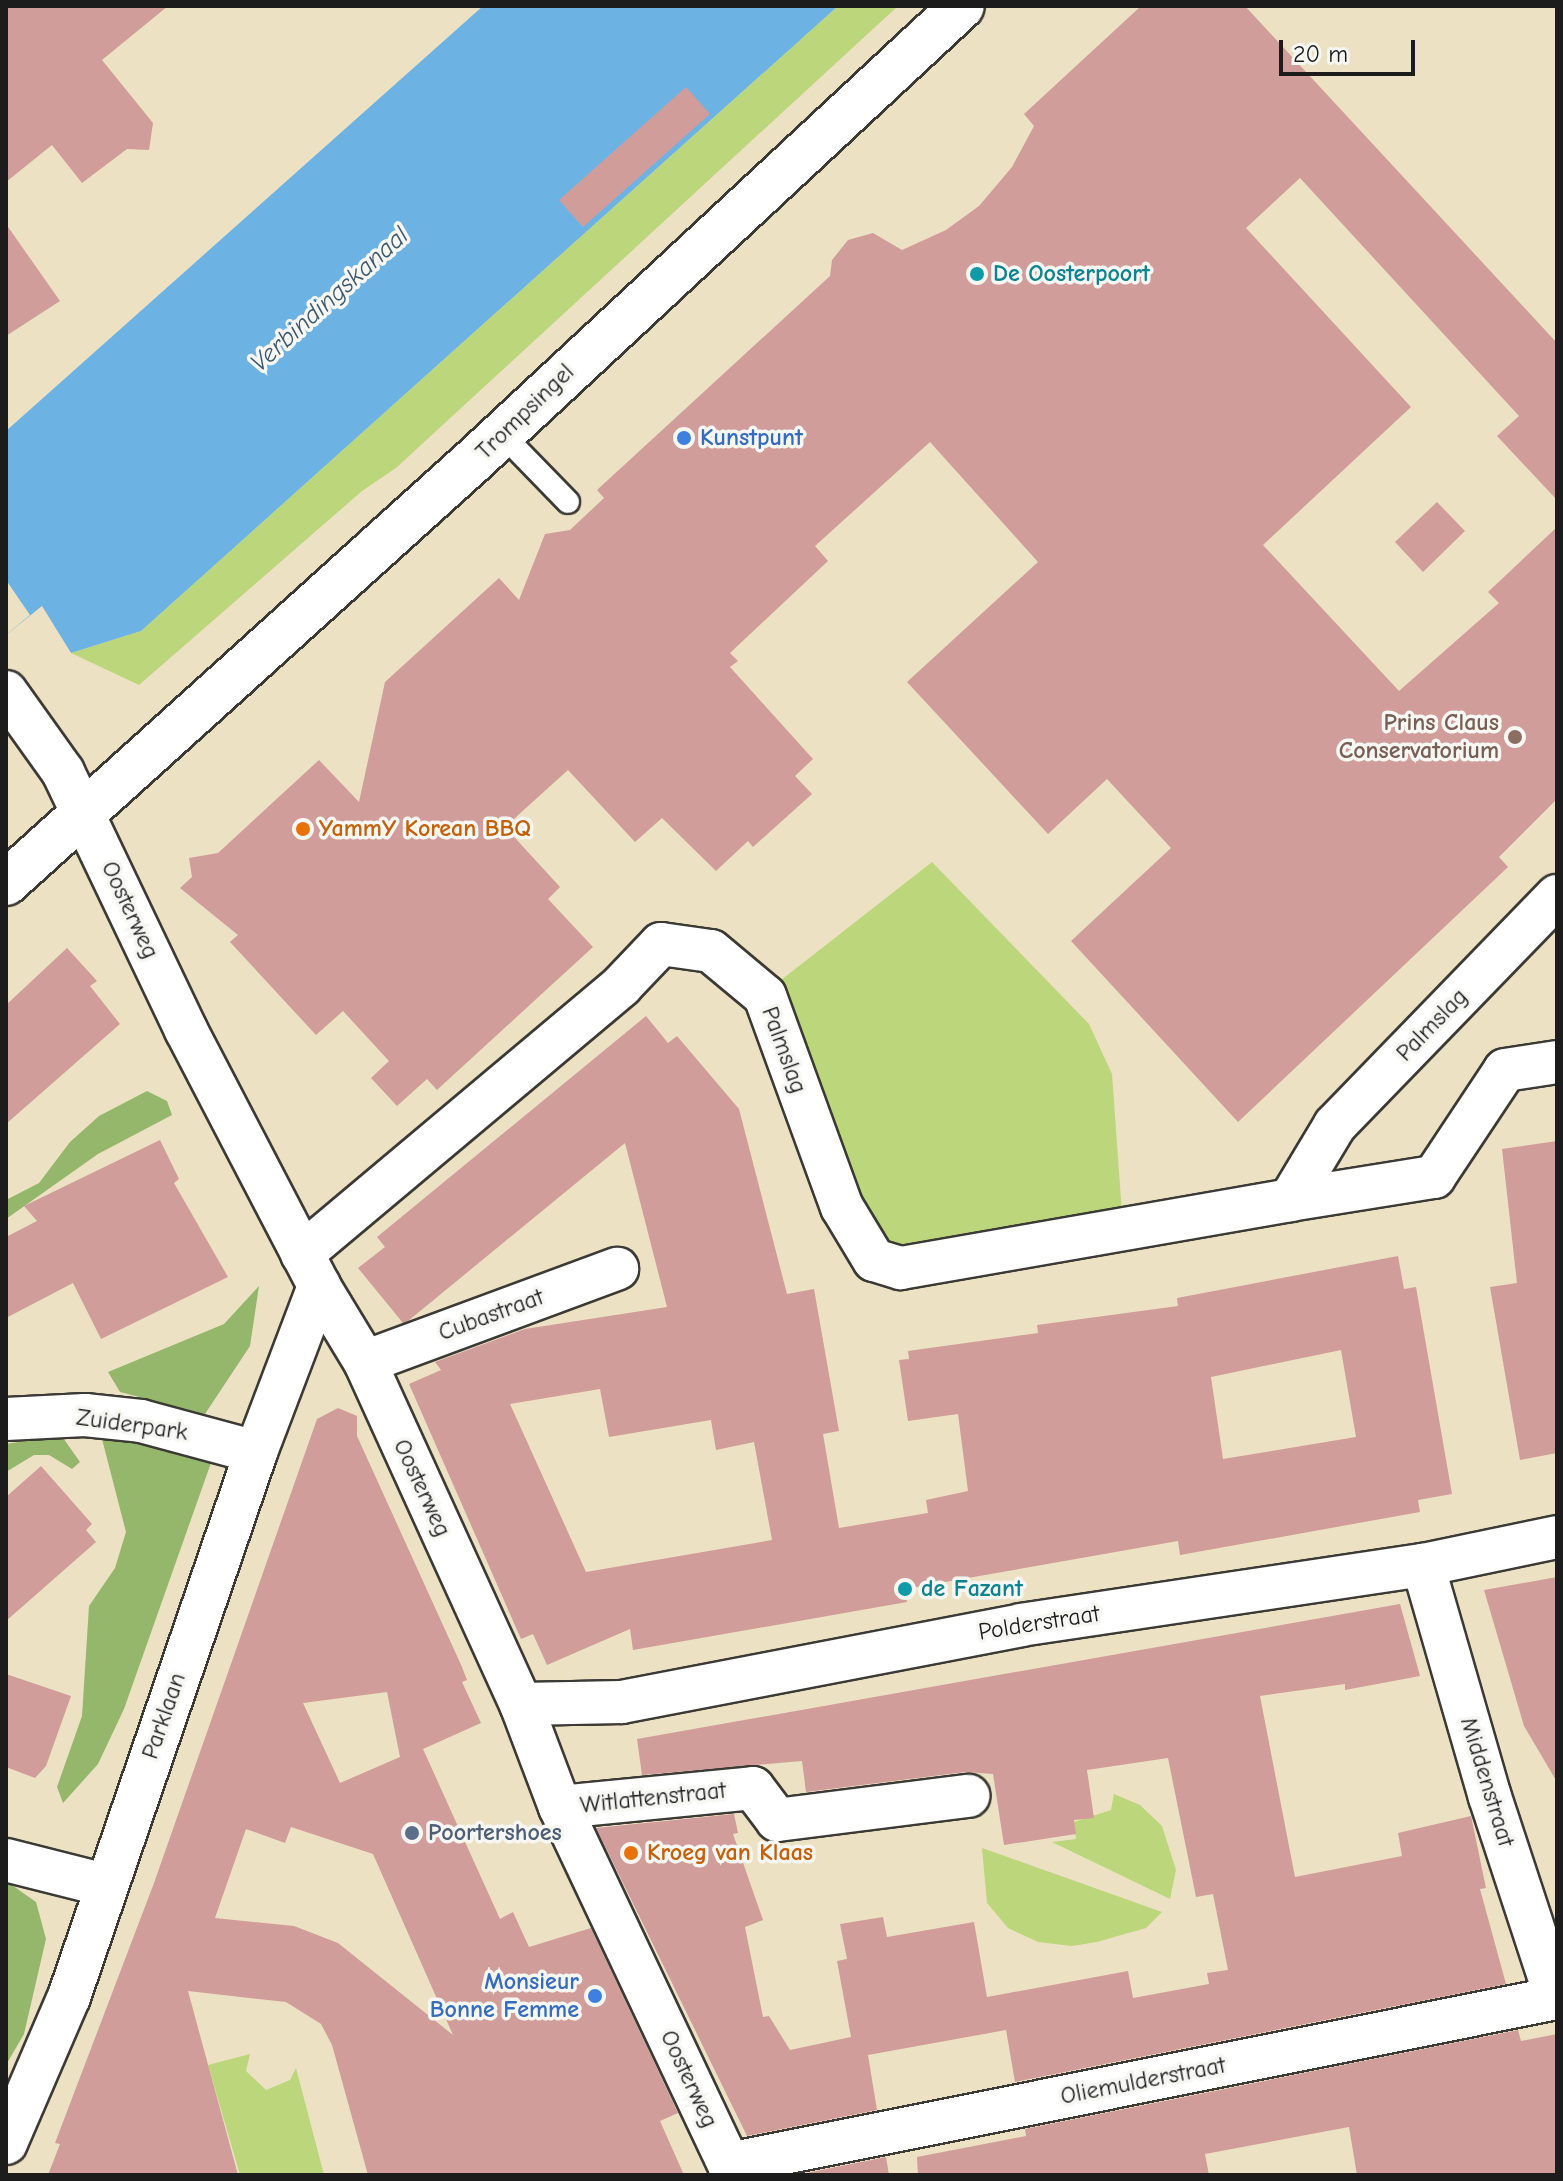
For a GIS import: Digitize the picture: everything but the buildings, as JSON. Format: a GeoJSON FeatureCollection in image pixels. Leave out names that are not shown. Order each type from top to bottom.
{"type":"FeatureCollection","features":[{"type":"Feature","properties":{"kind":"main road","name":"Trompsingel"},"geometry":{"type":"LineString","coordinates":[[84,814],[962,6]]}},
{"type":"Feature","properties":{"kind":"main road"},"geometry":{"type":"LineString","coordinates":[[6,883],[84,814]]}},
{"type":"Feature","properties":{"kind":"street","name":"Oosterweg"},"geometry":{"type":"LineString","coordinates":[[6,692],[63,772],[310,1270],[365,1362],[521,1704],[560,1807],[731,2170]]}},
{"type":"Feature","properties":{"kind":"street","name":"Palmslag"},"geometry":{"type":"LineString","coordinates":[[1290,1200],[1335,1125],[1557,896]]}},
{"type":"Feature","properties":{"kind":"street","name":"Palmslag"},"geometry":{"type":"LineString","coordinates":[[310,1270],[621,986],[661,944],[711,951],[765,996],[842,1207],[874,1260],[901,1268],[1434,1177],[1505,1070],[1557,1062]]}},
{"type":"Feature","properties":{"kind":"street","name":"Cubastraat"},"geometry":{"type":"LineString","coordinates":[[365,1362],[617,1269]]}},
{"type":"Feature","properties":{"kind":"street","name":"Parklaan"},"geometry":{"type":"LineString","coordinates":[[6,2143],[69,1997],[256,1452],[310,1270]]}},
{"type":"Feature","properties":{"kind":"street","name":"Zuiderpark"},"geometry":{"type":"LineString","coordinates":[[6,1419],[85,1415],[141,1421],[256,1452]]}},
{"type":"Feature","properties":{"kind":"street","name":"Polderstraat"},"geometry":{"type":"LineString","coordinates":[[521,1704],[622,1702],[1021,1625],[1423,1565],[1557,1537]]}},
{"type":"Feature","properties":{"kind":"street","name":"Middenstraat"},"geometry":{"type":"LineString","coordinates":[[1423,1565],[1490,1797],[1557,1998]]}},
{"type":"Feature","properties":{"kind":"street","name":"Witlattenstraat"},"geometry":{"type":"LineString","coordinates":[[560,1807],[753,1788],[777,1820],[968,1796]]}},
{"type":"Feature","properties":{"kind":"street"},"geometry":{"type":"LineString","coordinates":[[6,1860],[105,1885]]}},
{"type":"Feature","properties":{"kind":"street","name":"Oliemulderstraat"},"geometry":{"type":"LineString","coordinates":[[731,2170],[1557,1998]]}},
{"type":"Feature","properties":{"kind":"lane"},"geometry":{"type":"LineString","coordinates":[[501,433],[568,502]]}},
{"type":"Feature","properties":{"kind":"green space"},"geometry":{"type":"Polygon","coordinates":[[[838,6],[898,6],[396,468],[362,491],[139,685],[71,653],[141,631],[838,6]]]}},
{"type":"Feature","properties":{"kind":"green space"},"geometry":{"type":"Polygon","coordinates":[[[932,862],[1089,1024],[1112,1074],[1123,1228],[869,1274],[776,984],[932,862]]]}},
{"type":"Feature","properties":{"kind":"green space"},"geometry":{"type":"Polygon","coordinates":[[[147,1091],[167,1101],[172,1115],[98,1154],[6,1219],[6,1200],[39,1183],[70,1142],[99,1116],[147,1091]]]}},
{"type":"Feature","properties":{"kind":"green space"},"geometry":{"type":"Polygon","coordinates":[[[259,1286],[250,1346],[205,1414],[120,1392],[108,1372],[224,1324],[259,1286]]]}},
{"type":"Feature","properties":{"kind":"green space"},"geometry":{"type":"Polygon","coordinates":[[[61,1435],[80,1462],[72,1469],[49,1455],[34,1455],[6,1472],[6,1444],[61,1435]]]}},
{"type":"Feature","properties":{"kind":"green space"},"geometry":{"type":"Polygon","coordinates":[[[102,1439],[160,1444],[212,1460],[124,1709],[98,1764],[63,1803],[57,1787],[82,1716],[89,1606],[115,1568],[126,1532],[102,1439]]]}},
{"type":"Feature","properties":{"kind":"green space"},"geometry":{"type":"Polygon","coordinates":[[[1114,1794],[1140,1805],[1162,1826],[1176,1870],[1170,1899],[1052,1842],[1076,1839],[1074,1822],[1111,1810],[1114,1794]]]}},
{"type":"Feature","properties":{"kind":"green space"},"geometry":{"type":"Polygon","coordinates":[[[982,1848],[1162,1912],[1146,1928],[1097,1942],[1072,1946],[1038,1942],[1008,1928],[987,1903],[982,1848]]]}},
{"type":"Feature","properties":{"kind":"green space"},"geometry":{"type":"Polygon","coordinates":[[[6,1881],[36,1902],[46,1939],[24,2034],[6,2065],[6,1881]]]}},
{"type":"Feature","properties":{"kind":"green space"},"geometry":{"type":"Polygon","coordinates":[[[250,2054],[246,2071],[266,2090],[290,2080],[296,2068],[324,2175],[240,2175],[208,2065],[250,2054]]]}},
{"type":"Feature","properties":{"kind":"water","name":"Verbindingskanaal"},"geometry":{"type":"Polygon","coordinates":[[[483,6],[838,6],[141,631],[71,653],[42,606],[6,635],[6,431],[483,6]]]}},
{"type":"Feature","properties":{"kind":"pier"},"geometry":{"type":"Polygon","coordinates":[[[6,580],[30,615],[6,635],[6,580]]]}},
{"type":"Feature","properties":{"kind":"place","name":"De Oosterpoort"},"geometry":{"type":"Point","coordinates":[977,274]}},
{"type":"Feature","properties":{"kind":"place","name":"Kunstpunt"},"geometry":{"type":"Point","coordinates":[684,438]}},
{"type":"Feature","properties":{"kind":"place","name":"Prins Claus Conservatorium"},"geometry":{"type":"Point","coordinates":[1515,737]}},
{"type":"Feature","properties":{"kind":"place","name":"YammY Korean BBQ"},"geometry":{"type":"Point","coordinates":[303,829]}},
{"type":"Feature","properties":{"kind":"place","name":"de Fazant"},"geometry":{"type":"Point","coordinates":[905,1589]}},
{"type":"Feature","properties":{"kind":"place","name":"Poortershoes"},"geometry":{"type":"Point","coordinates":[412,1833]}},
{"type":"Feature","properties":{"kind":"place","name":"Kroeg van Klaas"},"geometry":{"type":"Point","coordinates":[631,1853]}},
{"type":"Feature","properties":{"kind":"place","name":"Monsieur Bonne Femme"},"geometry":{"type":"Point","coordinates":[595,1996]}}]}
